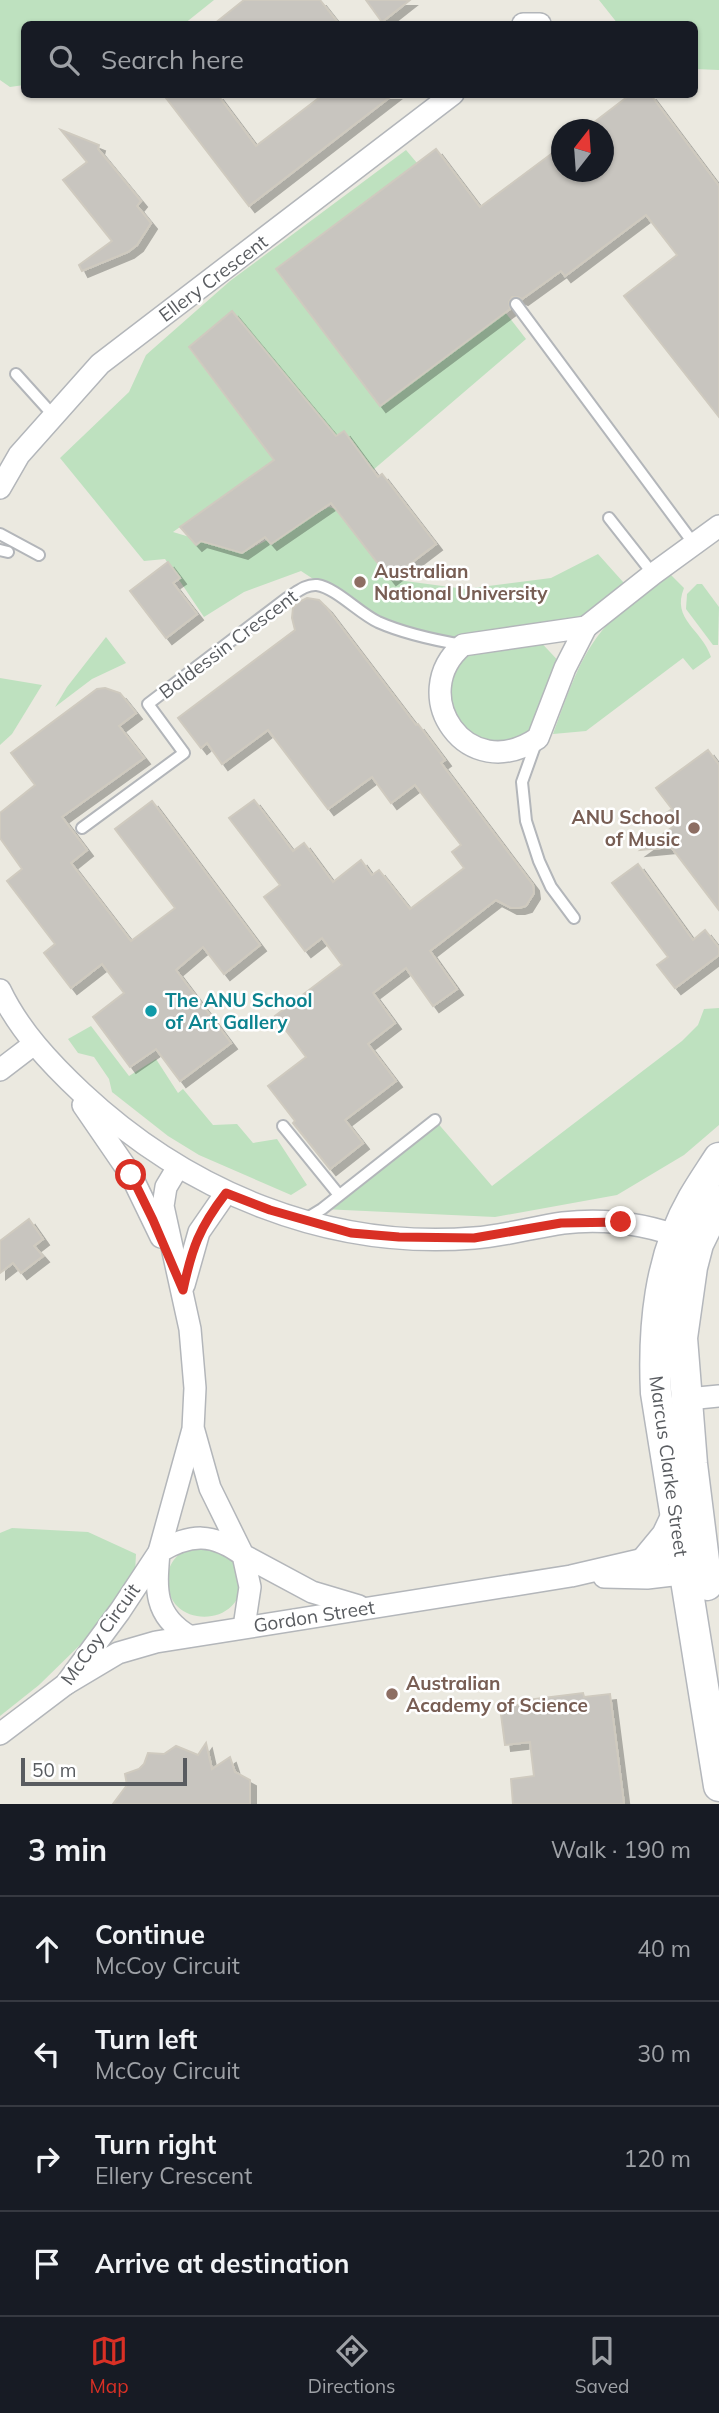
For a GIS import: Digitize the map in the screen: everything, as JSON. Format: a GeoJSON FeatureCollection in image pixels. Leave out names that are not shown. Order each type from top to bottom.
{"type":"FeatureCollection","features":[{"type":"Feature","properties":{"kind":"street","name":"Ellery Crescent"},"geometry":{"type":"LineString","coordinates":[[0,488],[19,455],[100,364],[448,98]]}},
{"type":"Feature","properties":{"kind":"street"},"geometry":{"type":"LineString","coordinates":[[586,627],[463,645],[450,660],[442,683],[441,701],[450,727],[463,740],[488,750],[503,752],[538,738],[565,668],[586,627],[719,526]]}},
{"type":"Feature","properties":{"kind":"street"},"geometry":{"type":"LineString","coordinates":[[0,990],[34,1044],[63,1076],[114,1122],[178,1167],[226,1193],[302,1220],[351,1233],[474,1238],[561,1223],[589,1221],[621,1222],[687,1240]]}},
{"type":"Feature","properties":{"kind":"street"},"geometry":{"type":"LineString","coordinates":[[0,1069],[34,1044]]}},
{"type":"Feature","properties":{"kind":"street","name":"McCoy Circuit"},"geometry":{"type":"LineString","coordinates":[[63,1076],[139,1190],[183,1290]]}},
{"type":"Feature","properties":{"kind":"street","name":"Marcus Clarke Street"},"geometry":{"type":"LineString","coordinates":[[687,1513],[686,1402],[682,1338],[692,1267],[687,1240],[691,1201],[719,1158]]}},
{"type":"Feature","properties":{"kind":"street","name":"McCoy Circuit"},"geometry":{"type":"LineString","coordinates":[[178,1167],[166,1186],[163,1206],[190,1329],[195,1374],[193,1429],[159,1552],[157,1582],[160,1603],[171,1622],[189,1636]]}},
{"type":"Feature","properties":{"kind":"street","name":"McCoy Circuit"},"geometry":{"type":"LineString","coordinates":[[183,1290],[199,1233],[226,1193]]}},
{"type":"Feature","properties":{"kind":"street","name":"Marcus Clarke Street"},"geometry":{"type":"LineString","coordinates":[[719,1201],[687,1240],[663,1280],[657,1307],[654,1348],[656,1393],[669,1472],[687,1513],[703,1569],[719,1661]]}},
{"type":"Feature","properties":{"kind":"street"},"geometry":{"type":"LineString","coordinates":[[669,1472],[679,1453],[675,1416],[678,1407],[698,1398],[719,1396]]}},
{"type":"Feature","properties":{"kind":"street","name":"McCoy Circuit"},"geometry":{"type":"LineString","coordinates":[[193,1429],[210,1488],[243,1555],[250,1587],[244,1627]]}},
{"type":"Feature","properties":{"kind":"street"},"geometry":{"type":"LineString","coordinates":[[648,1559],[687,1513]]}},
{"type":"Feature","properties":{"kind":"street"},"geometry":{"type":"LineString","coordinates":[[159,1552],[181,1540],[203,1538],[221,1542],[312,1592],[366,1608]]}},
{"type":"Feature","properties":{"kind":"street","name":"McCoy Circuit"},"geometry":{"type":"LineString","coordinates":[[0,1734],[66,1684],[159,1552]]}},
{"type":"Feature","properties":{"kind":"street","name":"Gordon Street"},"geometry":{"type":"LineString","coordinates":[[66,1684],[118,1653],[189,1636],[570,1576],[648,1559],[703,1569]]}},
{"type":"Feature","properties":{"kind":"street","name":"Marcus Clarke Street"},"geometry":{"type":"LineString","coordinates":[[703,1569],[719,1786]]}},
{"type":"Feature","properties":{"kind":"street","name":"Gordon Street"},"geometry":{"type":"LineString","coordinates":[[570,1576],[647,1578],[703,1569]]}},
{"type":"Feature","properties":{"kind":"lane"},"geometry":{"type":"LineString","coordinates":[[516,304],[694,544]]}},
{"type":"Feature","properties":{"kind":"lane"},"geometry":{"type":"LineString","coordinates":[[16,374],[53,415]]}},
{"type":"Feature","properties":{"kind":"lane"},"geometry":{"type":"LineString","coordinates":[[609,518],[653,574]]}},
{"type":"Feature","properties":{"kind":"lane"},"geometry":{"type":"LineString","coordinates":[[0,534],[39,555]]}},
{"type":"Feature","properties":{"kind":"lane","name":"Baldessin Crescent"},"geometry":{"type":"LineString","coordinates":[[82,828],[184,753],[148,704],[269,611],[306,586],[316,585],[332,591],[355,609],[379,622],[438,641],[463,645]]}},
{"type":"Feature","properties":{"kind":"lane"},"geometry":{"type":"LineString","coordinates":[[538,738],[522,782],[526,821],[551,887],[574,918]]}},
{"type":"Feature","properties":{"kind":"lane"},"geometry":{"type":"LineString","coordinates":[[302,1220],[339,1195],[435,1120]]}},
{"type":"Feature","properties":{"kind":"lane"},"geometry":{"type":"LineString","coordinates":[[282,1126],[339,1195]]}},
{"type":"Feature","properties":{"kind":"green space"},"geometry":{"type":"Polygon","coordinates":[[[0,0],[214,0],[188,21],[21,21],[21,85],[10,87],[0,80],[0,0]]]}},
{"type":"Feature","properties":{"kind":"green space"},"geometry":{"type":"Polygon","coordinates":[[[599,0],[719,0],[719,70],[698,69],[698,21],[616,21],[599,0]]]}},
{"type":"Feature","properties":{"kind":"green space"},"geometry":{"type":"Polygon","coordinates":[[[406,150],[417,163],[276,269],[505,312],[526,339],[373,470],[344,431],[336,436],[232,312],[189,348],[274,460],[173,532],[243,553],[329,507],[336,509],[390,579],[465,589],[551,578],[598,554],[632,592],[586,627],[535,636],[565,668],[538,738],[503,752],[446,719],[457,650],[379,622],[301,571],[244,592],[204,617],[165,559],[144,561],[60,458],[129,392],[146,355],[230,281],[406,150]]]}},
{"type":"Feature","properties":{"kind":"green space"},"geometry":{"type":"Polygon","coordinates":[[[671,575],[684,588],[681,608],[684,617],[707,647],[711,657],[693,670],[683,658],[586,731],[553,734],[588,650],[606,626],[621,612],[671,575]]]}},
{"type":"Feature","properties":{"kind":"green space"},"geometry":{"type":"Polygon","coordinates":[[[697,584],[702,584],[719,607],[718,645],[713,645],[686,609],[687,594],[697,584]]]}},
{"type":"Feature","properties":{"kind":"green space"},"geometry":{"type":"Polygon","coordinates":[[[106,637],[126,663],[92,679],[55,707],[67,687],[106,637]]]}},
{"type":"Feature","properties":{"kind":"green space"},"geometry":{"type":"Polygon","coordinates":[[[0,678],[42,685],[12,734],[0,745],[0,678]]]}},
{"type":"Feature","properties":{"kind":"green space"},"geometry":{"type":"Polygon","coordinates":[[[719,1008],[719,1125],[684,1155],[617,1195],[495,1217],[322,1209],[435,1120],[492,1186],[682,1041],[698,1025],[704,1009],[719,1008]]]}},
{"type":"Feature","properties":{"kind":"green space"},"geometry":{"type":"Polygon","coordinates":[[[91,1026],[129,1076],[156,1059],[178,1093],[183,1089],[213,1125],[237,1124],[253,1143],[277,1139],[307,1185],[291,1195],[199,1155],[168,1136],[112,1092],[109,1079],[94,1057],[78,1053],[68,1039],[91,1026]]]}},
{"type":"Feature","properties":{"kind":"green space"},"geometry":{"type":"Polygon","coordinates":[[[12,1528],[88,1532],[136,1554],[135,1573],[83,1642],[39,1685],[0,1716],[0,1533],[12,1528]]]}},
{"type":"Feature","properties":{"kind":"green space"},"geometry":{"type":"Polygon","coordinates":[[[195,1545],[231,1556],[241,1575],[240,1593],[232,1606],[219,1614],[205,1617],[190,1614],[178,1607],[170,1594],[168,1576],[173,1561],[195,1545]]]}},
{"type":"Feature","properties":{"kind":"building"},"geometry":{"type":"Polygon","coordinates":[[[244,0],[320,0],[337,21],[218,21],[244,0]]]}},
{"type":"Feature","properties":{"kind":"building"},"geometry":{"type":"Polygon","coordinates":[[[366,0],[410,0],[383,21],[366,0]]]}},
{"type":"Feature","properties":{"kind":"building"},"geometry":{"type":"Polygon","coordinates":[[[166,98],[220,98],[256,146],[319,98],[389,98],[249,206],[166,98]]]}},
{"type":"Feature","properties":{"kind":"building"},"geometry":{"type":"Polygon","coordinates":[[[626,98],[653,98],[719,186],[719,417],[624,296],[677,255],[646,215],[565,276],[561,271],[522,299],[512,297],[509,302],[510,309],[380,406],[276,269],[436,149],[480,207],[551,154],[551,182],[614,182],[614,119],[598,119],[626,98]]]}},
{"type":"Feature","properties":{"kind":"building"},"geometry":{"type":"Polygon","coordinates":[[[61,130],[99,145],[98,149],[141,201],[137,206],[151,223],[137,245],[128,252],[82,271],[79,265],[112,241],[63,180],[87,162],[61,130]]]}},
{"type":"Feature","properties":{"kind":"building"},"geometry":{"type":"Polygon","coordinates":[[[232,311],[336,436],[344,431],[378,477],[382,474],[436,544],[390,579],[331,503],[271,544],[265,537],[242,553],[201,541],[196,545],[180,527],[274,460],[189,347],[232,311]]]}},
{"type":"Feature","properties":{"kind":"building"},"geometry":{"type":"Polygon","coordinates":[[[168,562],[180,578],[173,583],[197,614],[166,638],[130,591],[168,562]]]}},
{"type":"Feature","properties":{"kind":"building"},"geometry":{"type":"Polygon","coordinates":[[[307,598],[319,600],[326,607],[416,725],[418,724],[445,760],[441,763],[533,885],[534,893],[526,906],[519,908],[511,908],[496,900],[430,951],[457,989],[433,1006],[406,968],[373,993],[395,1023],[368,1044],[396,1081],[345,1120],[363,1143],[330,1169],[293,1123],[295,1121],[268,1086],[306,1057],[275,1016],[342,965],[322,938],[305,951],[264,897],[280,885],[229,818],[254,800],[293,851],[304,843],[333,882],[361,860],[372,875],[379,870],[410,909],[464,868],[452,852],[461,845],[415,785],[391,803],[372,777],[328,809],[268,730],[222,764],[207,743],[201,748],[178,718],[295,630],[293,608],[307,598]]]}},
{"type":"Feature","properties":{"kind":"building"},"geometry":{"type":"Polygon","coordinates":[[[105,688],[120,693],[136,713],[119,726],[144,758],[62,817],[87,850],[71,863],[131,941],[175,908],[115,829],[152,801],[260,945],[224,974],[203,947],[176,970],[231,1043],[180,1081],[156,1049],[130,1067],[93,1017],[124,993],[102,964],[71,988],[44,953],[55,944],[7,881],[22,869],[0,838],[0,813],[35,785],[11,753],[97,689],[105,688]]]}},
{"type":"Feature","properties":{"kind":"building","name":"ANU School of Music"},"geometry":{"type":"Polygon","coordinates":[[[708,750],[719,765],[719,910],[671,847],[641,850],[674,826],[665,814],[672,809],[656,788],[708,750]]]}},
{"type":"Feature","properties":{"kind":"building"},"geometry":{"type":"Polygon","coordinates":[[[638,864],[693,940],[705,930],[719,948],[719,955],[675,988],[657,965],[668,957],[612,883],[638,864]]]}},
{"type":"Feature","properties":{"kind":"building"},"geometry":{"type":"Polygon","coordinates":[[[29,1219],[43,1239],[34,1246],[43,1256],[21,1273],[13,1263],[0,1273],[0,1241],[29,1219]]]}},
{"type":"Feature","properties":{"kind":"building"},"geometry":{"type":"Polygon","coordinates":[[[583,1693],[584,1697],[610,1694],[624,1804],[513,1804],[511,1779],[534,1776],[530,1742],[505,1745],[500,1707],[527,1704],[526,1700],[583,1693]]]}},
{"type":"Feature","properties":{"kind":"building"},"geometry":{"type":"Polygon","coordinates":[[[206,1743],[212,1769],[230,1757],[235,1772],[250,1780],[250,1804],[113,1804],[127,1785],[125,1774],[139,1769],[148,1753],[164,1754],[176,1746],[198,1755],[206,1743]]]}},
{"type":"Feature","properties":{"kind":"place","name":"Australian National University"},"geometry":{"type":"Point","coordinates":[360,582]}},
{"type":"Feature","properties":{"kind":"place","name":"ANU School of Music"},"geometry":{"type":"Point","coordinates":[694,828]}},
{"type":"Feature","properties":{"kind":"place","name":"The ANU School of Art Gallery"},"geometry":{"type":"Point","coordinates":[151,1011]}},
{"type":"Feature","properties":{"kind":"place","name":"Australian Academy of Science"},"geometry":{"type":"Point","coordinates":[392,1694]}},
{"type":"Feature","properties":{"kind":"route"},"geometry":{"type":"LineString","coordinates":[[131,1175],[183,1290],[199,1233],[226,1193],[270,1210],[351,1233],[399,1237],[474,1238],[561,1223],[621,1222]]}}]}
